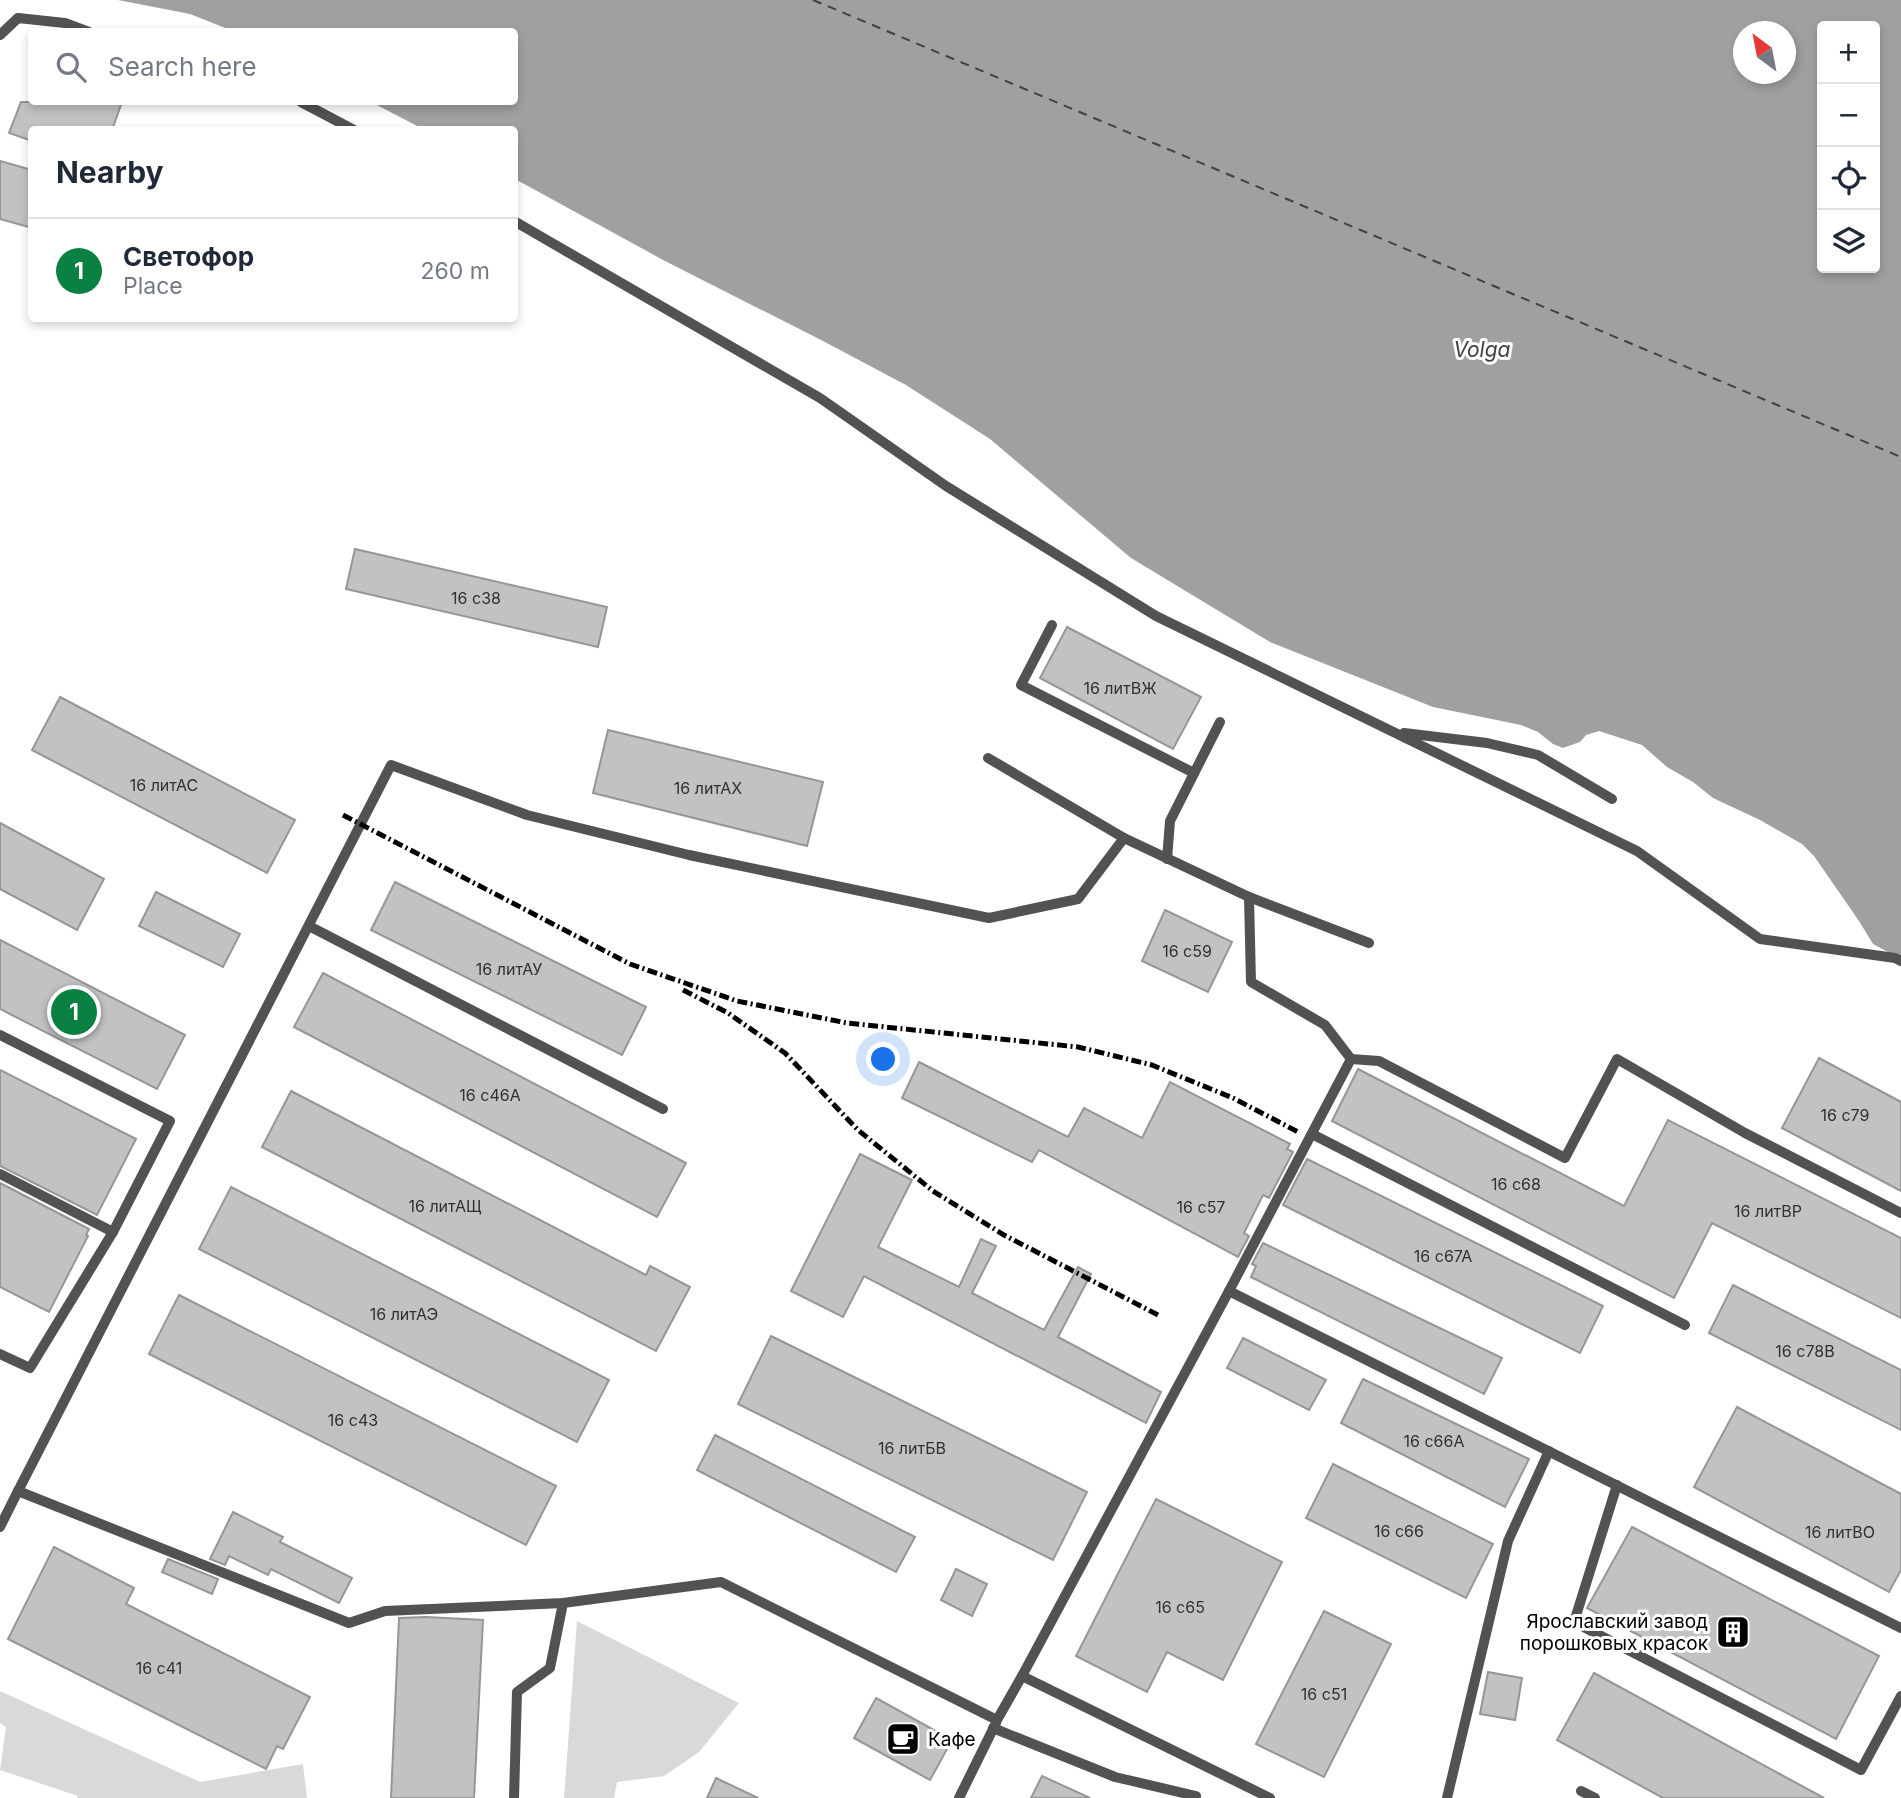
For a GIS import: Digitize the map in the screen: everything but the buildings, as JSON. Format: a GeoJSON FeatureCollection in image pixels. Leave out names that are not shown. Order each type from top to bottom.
{"type":"FeatureCollection","features":[{"type":"Feature","properties":{"kind":"lane"},"geometry":{"type":"LineString","coordinates":[[0,35],[18,18],[65,23],[78,28]]}},
{"type":"Feature","properties":{"kind":"lane"},"geometry":{"type":"LineString","coordinates":[[311,105],[347,126]]}},
{"type":"Feature","properties":{"kind":"lane"},"geometry":{"type":"LineString","coordinates":[[518,223],[820,398],[946,486],[1156,617],[1637,851],[1760,939],[1901,961]]}},
{"type":"Feature","properties":{"kind":"lane"},"geometry":{"type":"LineString","coordinates":[[1052,625],[1021,685],[1194,773]]}},
{"type":"Feature","properties":{"kind":"lane"},"geometry":{"type":"LineString","coordinates":[[1167,859],[1170,821],[1220,722]]}},
{"type":"Feature","properties":{"kind":"lane"},"geometry":{"type":"LineString","coordinates":[[1394,732],[1487,743],[1538,755],[1612,799]]}},
{"type":"Feature","properties":{"kind":"lane"},"geometry":{"type":"LineString","coordinates":[[988,758],[1124,838],[1167,859],[1249,897],[1369,943]]}},
{"type":"Feature","properties":{"kind":"lane"},"geometry":{"type":"LineString","coordinates":[[0,1527],[391,765],[527,815],[689,855],[989,918],[1078,900],[1124,838]]}},
{"type":"Feature","properties":{"kind":"lane"},"geometry":{"type":"LineString","coordinates":[[1249,897],[1251,982],[1325,1025],[1351,1059],[1379,1061],[1565,1158],[1617,1059],[1745,1133],[1901,1213]]}},
{"type":"Feature","properties":{"kind":"lane"},"geometry":{"type":"LineString","coordinates":[[309,926],[663,1109]]}},
{"type":"Feature","properties":{"kind":"lane"},"geometry":{"type":"LineString","coordinates":[[0,1035],[170,1121],[113,1232],[30,1368],[0,1354]]}},
{"type":"Feature","properties":{"kind":"lane"},"geometry":{"type":"LineString","coordinates":[[959,1798],[995,1724],[1351,1059]]}},
{"type":"Feature","properties":{"kind":"lane"},"geometry":{"type":"LineString","coordinates":[[1312,1134],[1685,1325]]}},
{"type":"Feature","properties":{"kind":"lane"},"geometry":{"type":"LineString","coordinates":[[0,1174],[113,1232]]}},
{"type":"Feature","properties":{"kind":"lane"},"geometry":{"type":"LineString","coordinates":[[1229,1291],[1901,1628]]}},
{"type":"Feature","properties":{"kind":"lane"},"geometry":{"type":"LineString","coordinates":[[1447,1798],[1508,1541],[1549,1451]]}},
{"type":"Feature","properties":{"kind":"lane"},"geometry":{"type":"LineString","coordinates":[[1617,1485],[1574,1622],[1861,1770],[1901,1696]]}},
{"type":"Feature","properties":{"kind":"lane"},"geometry":{"type":"LineString","coordinates":[[18,1491],[349,1623],[385,1611],[563,1603],[721,1582],[995,1724],[1115,1777],[1196,1796]]}},
{"type":"Feature","properties":{"kind":"lane"},"geometry":{"type":"LineString","coordinates":[[514,1798],[517,1692],[550,1668],[563,1603]]}},
{"type":"Feature","properties":{"kind":"lane"},"geometry":{"type":"LineString","coordinates":[[1022,1676],[1270,1798]]}},
{"type":"Feature","properties":{"kind":"lane"},"geometry":{"type":"LineString","coordinates":[[1581,1791],[1595,1798]]}},
{"type":"Feature","properties":{"kind":"shaded area"},"geometry":{"type":"Polygon","coordinates":[[[577,1621],[739,1703],[699,1752],[664,1776],[617,1782],[614,1798],[564,1798],[577,1621]]]}},
{"type":"Feature","properties":{"kind":"shaded area"},"geometry":{"type":"Polygon","coordinates":[[[0,1691],[200,1782],[303,1764],[307,1798],[77,1798],[78,1796],[0,1770],[6,1727],[0,1723],[0,1691]]]}},
{"type":"Feature","properties":{"kind":"water","name":"Volga"},"geometry":{"type":"Polygon","coordinates":[[[118,0],[1901,0],[1901,959],[1873,944],[1814,856],[1802,844],[1713,798],[1667,767],[1642,745],[1599,731],[1563,748],[1521,725],[1433,707],[1270,642],[1131,558],[990,439],[906,385],[665,261],[518,181],[518,126],[417,126],[377,105],[518,105],[518,28],[225,28],[190,14],[118,0]]]}},
{"type":"Feature","properties":{"kind":"ferry route"},"geometry":{"type":"LineString","coordinates":[[813,0],[1901,457]]}},
{"type":"Feature","properties":{"kind":"railway"},"geometry":{"type":"LineString","coordinates":[[343,815],[630,964],[737,1001],[847,1023],[1078,1047],[1152,1065],[1233,1098],[1300,1133]]}},
{"type":"Feature","properties":{"kind":"railway"},"geometry":{"type":"LineString","coordinates":[[683,990],[728,1013],[785,1053],[858,1130],[933,1191],[1004,1235],[1158,1315]]}},
{"type":"Feature","properties":{"kind":"place","name":"Светофор"},"geometry":{"type":"Point","coordinates":[74,1012]}},
{"type":"Feature","properties":{"kind":"place","name":"Ярославский завод порошковых красок"},"geometry":{"type":"Point","coordinates":[1733,1632]}},
{"type":"Feature","properties":{"kind":"place","name":"Кафе"},"geometry":{"type":"Point","coordinates":[903,1739]}}]}
